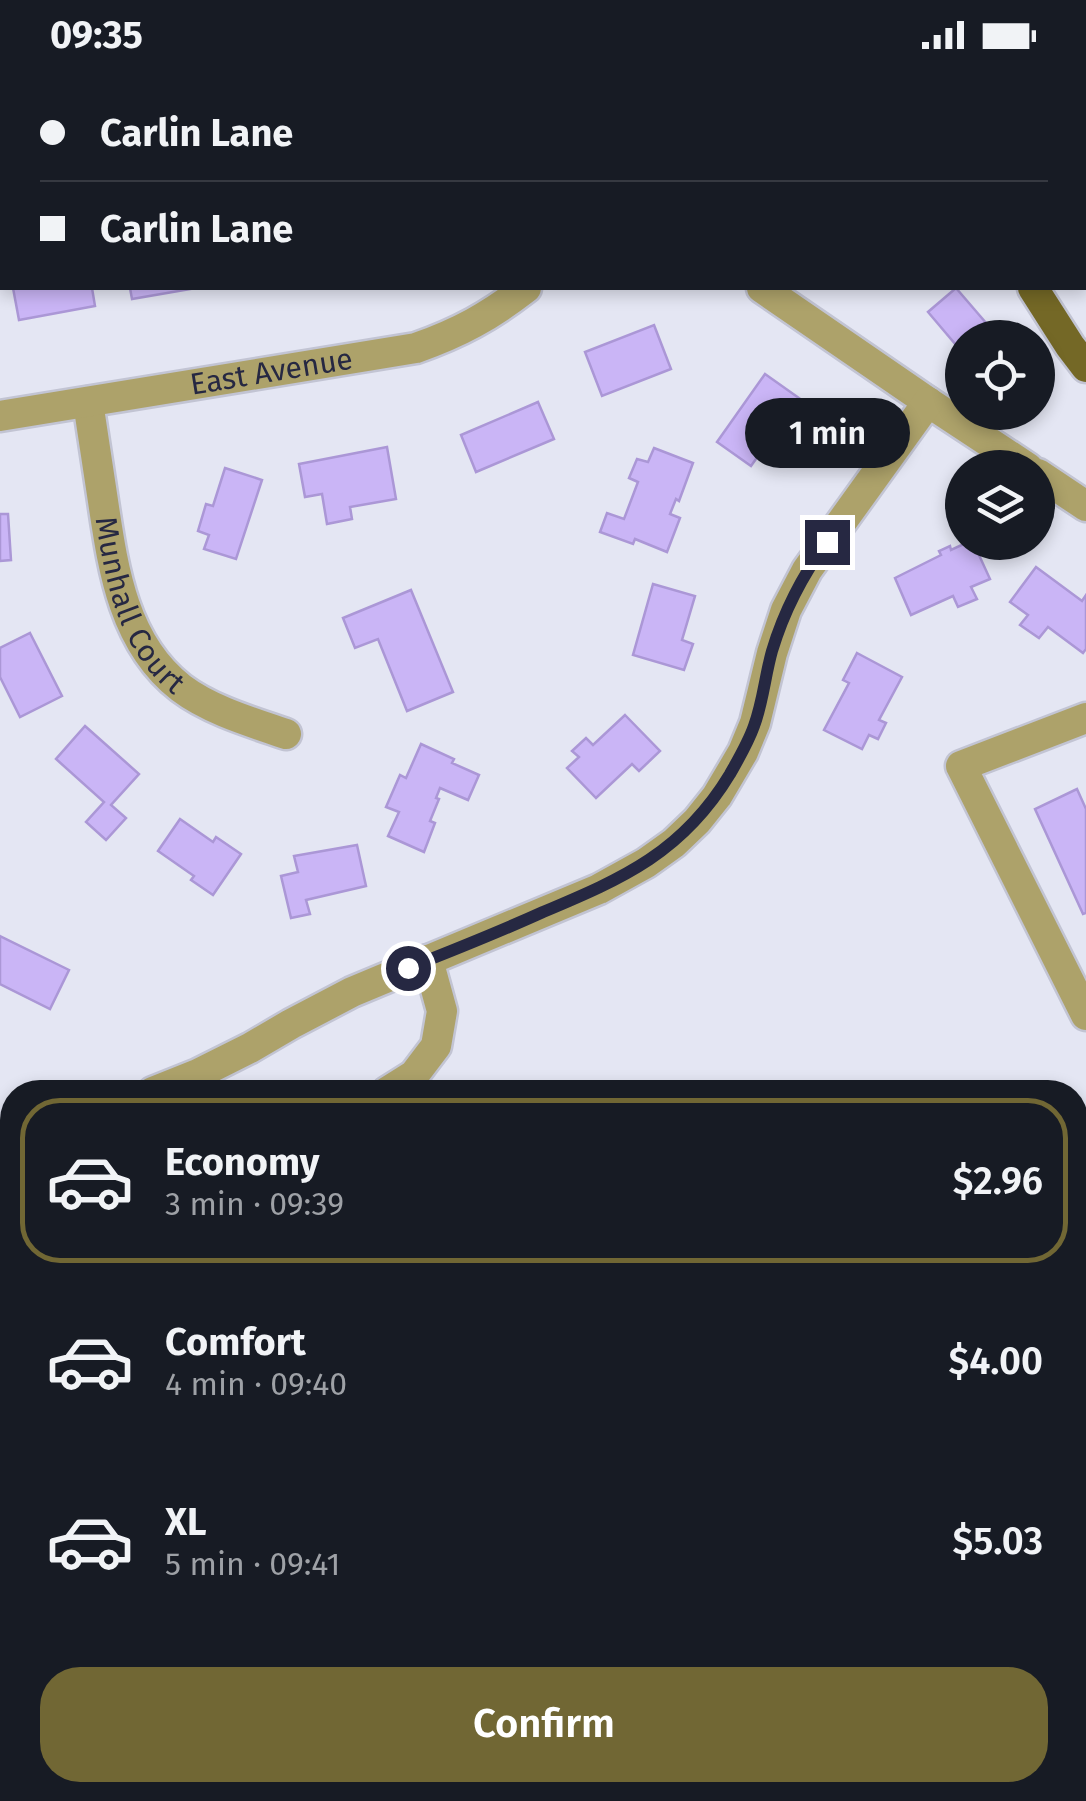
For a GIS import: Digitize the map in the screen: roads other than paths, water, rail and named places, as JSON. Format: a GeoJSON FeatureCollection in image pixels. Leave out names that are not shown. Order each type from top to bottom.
{"type":"FeatureCollection","features":[{"type":"Feature","properties":{"kind":"main road"},"geometry":{"type":"LineString","coordinates":[[1034,290],[1086,367]]}},
{"type":"Feature","properties":{"kind":"street","name":"East Avenue"},"geometry":{"type":"LineString","coordinates":[[0,416],[416,348],[481,320],[523,290]]}},
{"type":"Feature","properties":{"kind":"street"},"geometry":{"type":"LineString","coordinates":[[765,290],[1001,450]]}},
{"type":"Feature","properties":{"kind":"street","name":"Munhall Court"},"geometry":{"type":"LineString","coordinates":[[88,402],[112,556],[122,601],[134,630],[155,662],[181,688],[231,715],[286,734]]}},
{"type":"Feature","properties":{"kind":"street"},"geometry":{"type":"LineString","coordinates":[[212,1080],[352,992],[599,888],[674,843],[717,796],[749,738],[786,610],[806,570],[928,402]]}},
{"type":"Feature","properties":{"kind":"street"},"geometry":{"type":"LineString","coordinates":[[1055,485],[1086,506]]}},
{"type":"Feature","properties":{"kind":"street"},"geometry":{"type":"LineString","coordinates":[[1086,718],[961,766],[1078,983],[1086,1015]]}},
{"type":"Feature","properties":{"kind":"street"},"geometry":{"type":"LineString","coordinates":[[406,1080],[436,1046],[442,1011],[428,960]]}}]}
